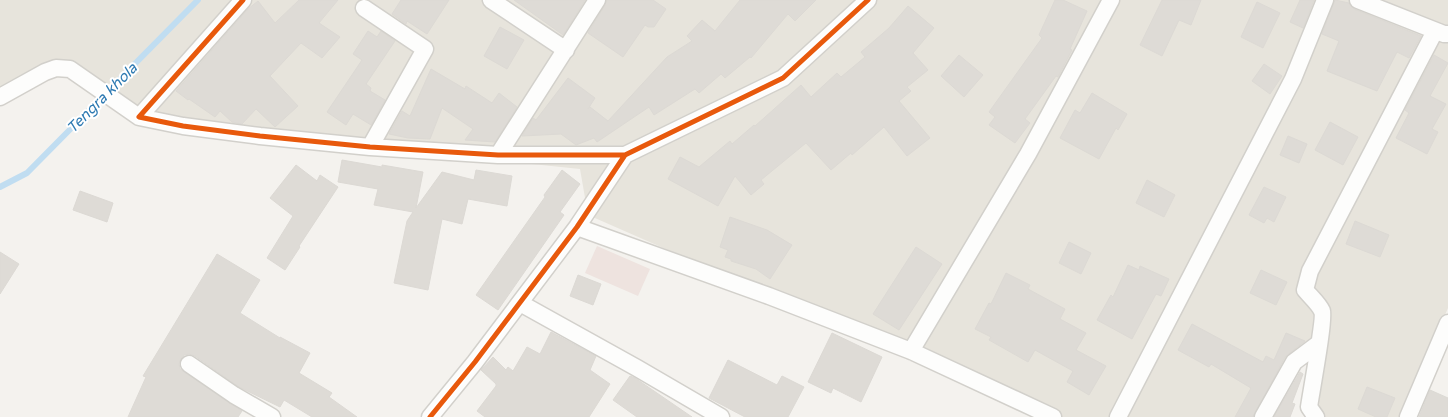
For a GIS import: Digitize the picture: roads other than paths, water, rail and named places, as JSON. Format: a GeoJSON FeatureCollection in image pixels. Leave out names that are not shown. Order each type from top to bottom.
{"type":"FeatureCollection","features":[{"type":"Feature","properties":{"kind":"street"},"geometry":{"type":"LineString","coordinates":[[138,116],[243,0]]}},
{"type":"Feature","properties":{"kind":"street"},"geometry":{"type":"LineString","coordinates":[[491,0],[566,50]]}},
{"type":"Feature","properties":{"kind":"street"},"geometry":{"type":"LineString","coordinates":[[498,155],[597,0]]}},
{"type":"Feature","properties":{"kind":"street"},"geometry":{"type":"LineString","coordinates":[[0,97],[45,72],[56,68],[70,68],[138,116],[183,126],[370,147],[498,155],[625,155],[783,78],[868,0]]}},
{"type":"Feature","properties":{"kind":"street"},"geometry":{"type":"LineString","coordinates":[[911,351],[1028,154],[1111,0]]}},
{"type":"Feature","properties":{"kind":"street"},"geometry":{"type":"LineString","coordinates":[[1118,417],[1293,79],[1325,0]]}},
{"type":"Feature","properties":{"kind":"street"},"geometry":{"type":"LineString","coordinates":[[1316,417],[1308,407],[1323,323],[1322,312],[1305,290],[1310,271],[1441,32],[1358,0]]}},
{"type":"Feature","properties":{"kind":"street"},"geometry":{"type":"LineString","coordinates":[[364,8],[425,49],[370,147]]}},
{"type":"Feature","properties":{"kind":"street"},"geometry":{"type":"LineString","coordinates":[[430,417],[520,303],[577,226],[625,155]]}},
{"type":"Feature","properties":{"kind":"street"},"geometry":{"type":"LineString","coordinates":[[577,226],[769,296],[911,351],[1049,416]]}},
{"type":"Feature","properties":{"kind":"street"},"geometry":{"type":"LineString","coordinates":[[520,303],[721,417]]}},
{"type":"Feature","properties":{"kind":"street"},"geometry":{"type":"LineString","coordinates":[[1408,417],[1448,324]]}},
{"type":"Feature","properties":{"kind":"street"},"geometry":{"type":"LineString","coordinates":[[1264,417],[1294,362],[1318,344]]}},
{"type":"Feature","properties":{"kind":"street"},"geometry":{"type":"LineString","coordinates":[[189,364],[234,395],[272,417]]}},
{"type":"Feature","properties":{"kind":"waterway","name":"Tengra khola"},"geometry":{"type":"LineString","coordinates":[[0,187],[27,173],[198,0]]}}]}
